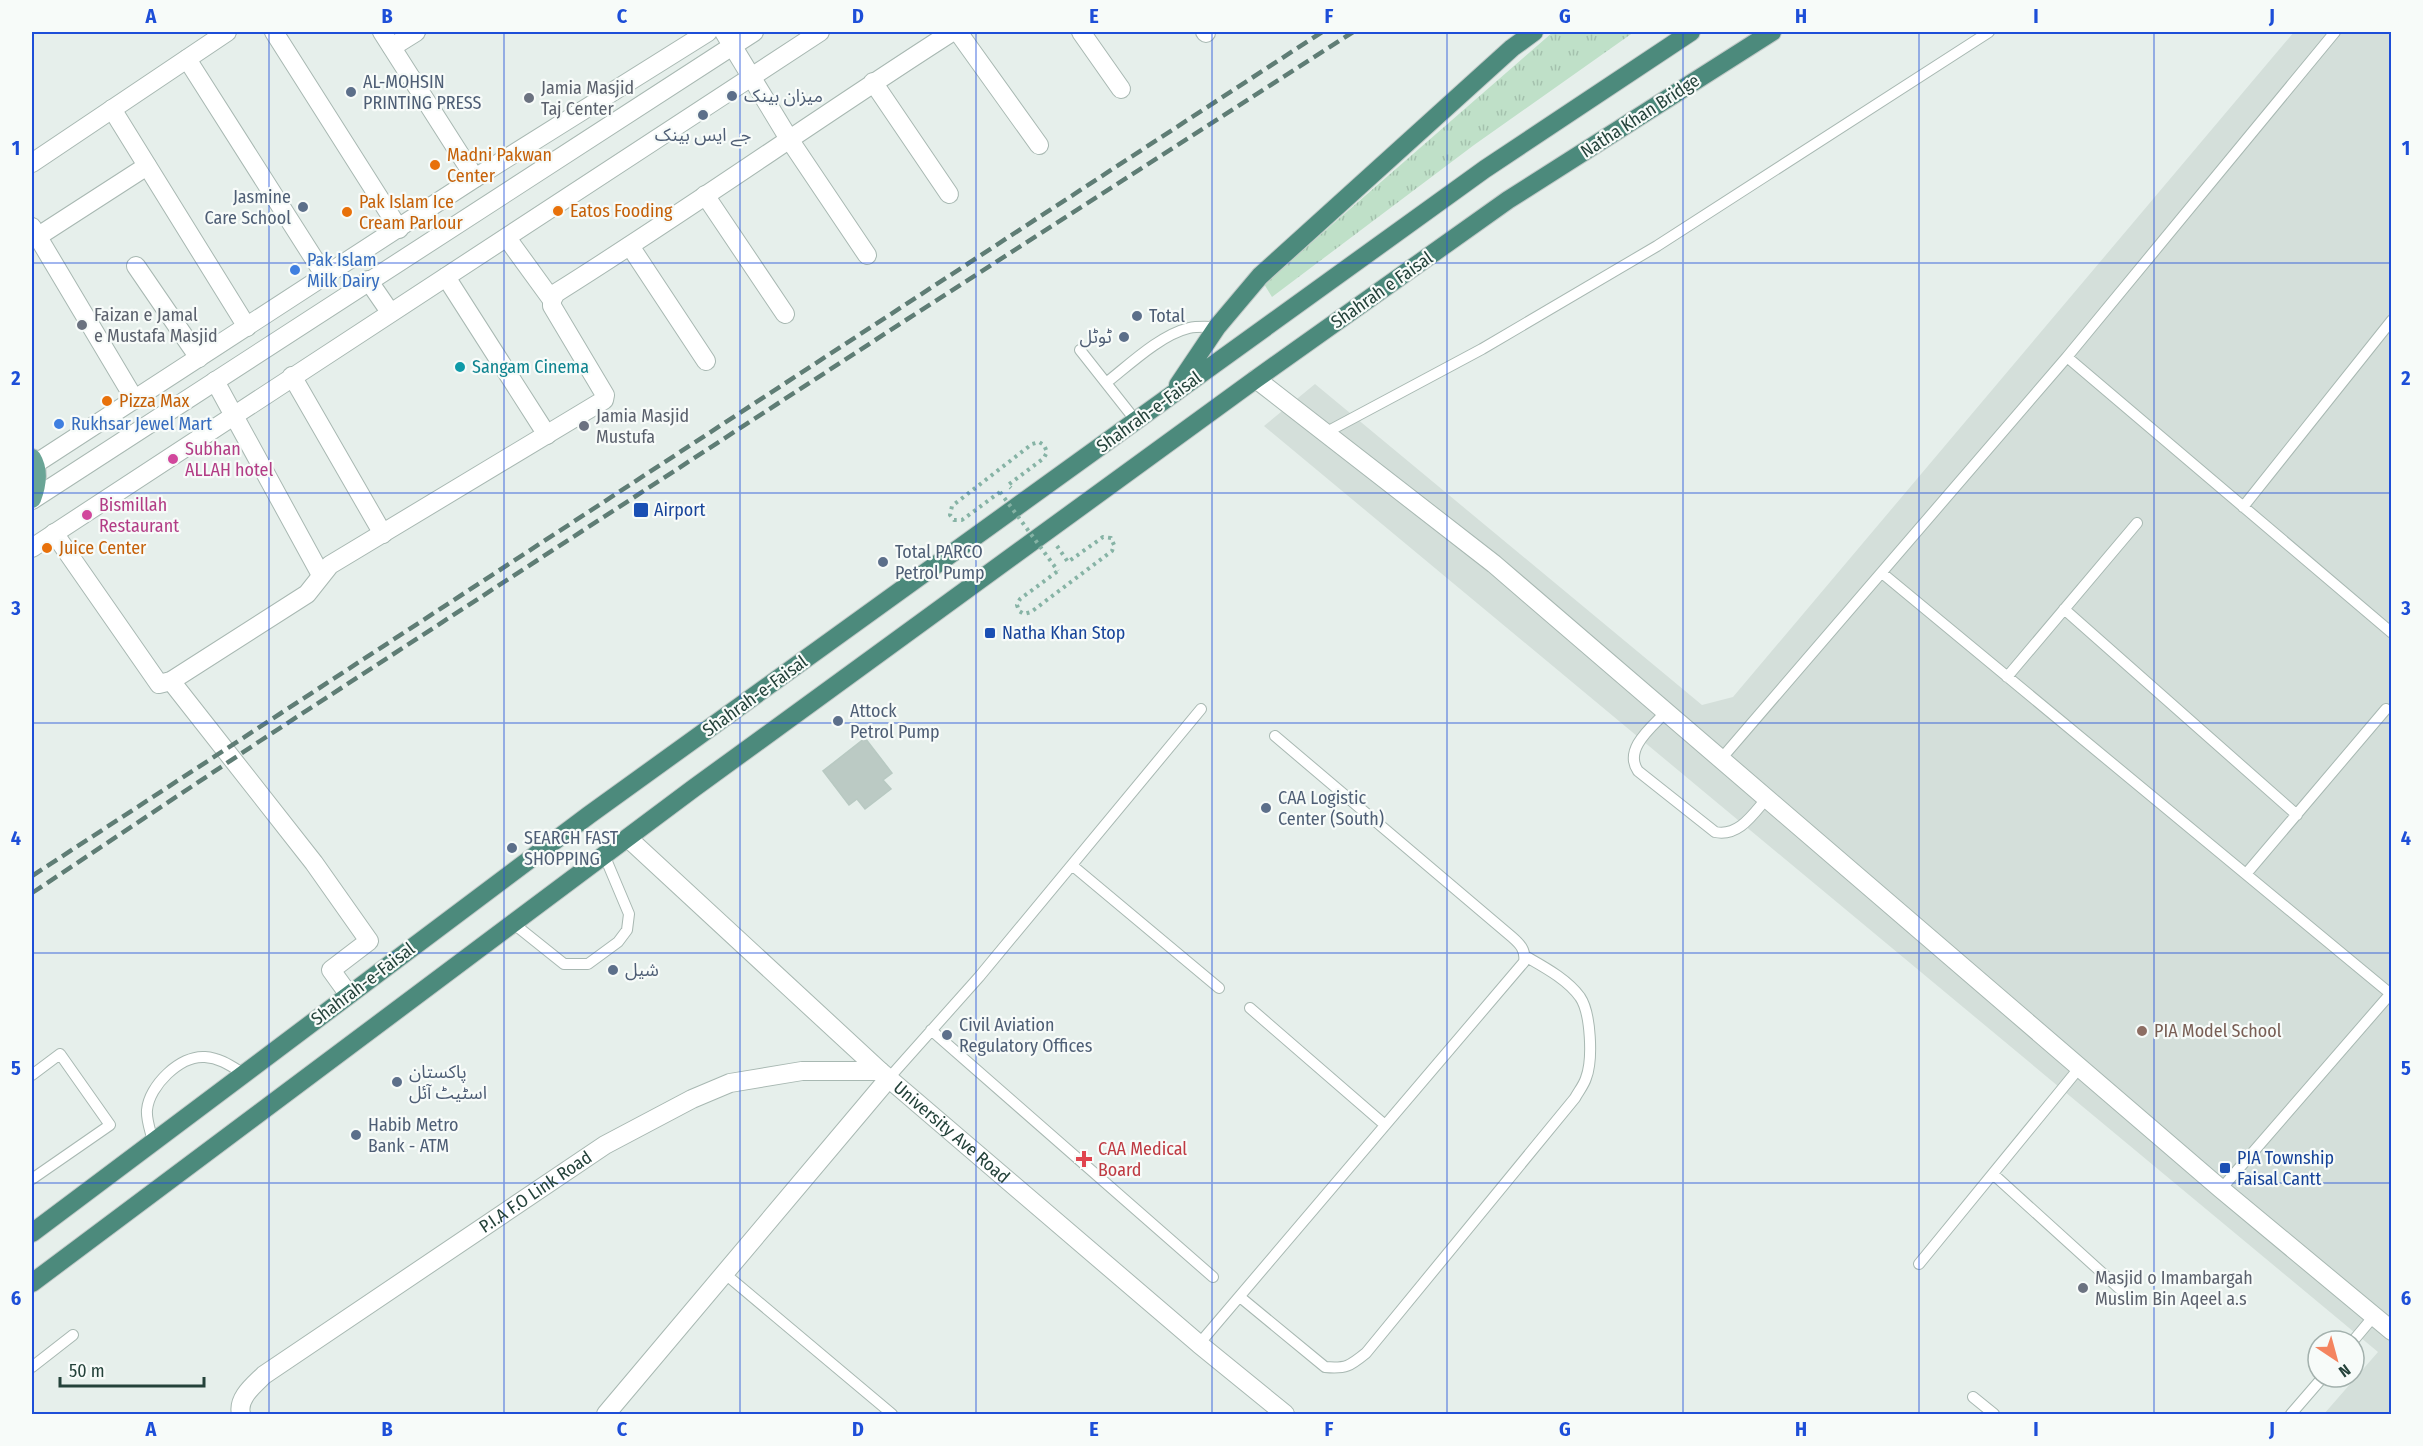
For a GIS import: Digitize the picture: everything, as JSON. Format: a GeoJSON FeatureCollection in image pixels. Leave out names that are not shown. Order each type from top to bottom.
{"type":"FeatureCollection","features":[{"type":"Feature","properties":{"kind":"highway"},"geometry":{"type":"LineString","coordinates":[[1170,397],[1217,327],[1260,276],[1512,48],[1534,32]]}},
{"type":"Feature","properties":{"kind":"highway","name":"Shahrah-e-Faisal"},"geometry":{"type":"LineString","coordinates":[[32,1233],[589,815],[1485,169],[1691,32]]}},
{"type":"Feature","properties":{"kind":"highway","name":"Natha Khan Bridge"},"geometry":{"type":"LineString","coordinates":[[1508,200],[1772,32]]}},
{"type":"Feature","properties":{"kind":"highway","name":"Shahrah e Faisal"},"geometry":{"type":"LineString","coordinates":[[1256,379],[1508,200]]}},
{"type":"Feature","properties":{"kind":"highway","name":"Shahrah-e-Faisal"},"geometry":{"type":"LineString","coordinates":[[32,1283],[605,857],[694,788],[1256,379]]}},
{"type":"Feature","properties":{"kind":"main road"},"geometry":{"type":"LineString","coordinates":[[32,499],[37,486],[33,461]]}},
{"type":"Feature","properties":{"kind":"street"},"geometry":{"type":"LineString","coordinates":[[32,163],[227,32]]}},
{"type":"Feature","properties":{"kind":"street"},"geometry":{"type":"LineString","coordinates":[[274,32],[399,229]]}},
{"type":"Feature","properties":{"kind":"street"},"geometry":{"type":"LineString","coordinates":[[382,32],[475,178]]}},
{"type":"Feature","properties":{"kind":"street"},"geometry":{"type":"LineString","coordinates":[[392,47],[416,32]]}},
{"type":"Feature","properties":{"kind":"street"},"geometry":{"type":"LineString","coordinates":[[33,461],[135,400],[475,178],[708,32]]}},
{"type":"Feature","properties":{"kind":"street"},"geometry":{"type":"LineString","coordinates":[[32,499],[216,381],[728,38],[753,32]]}},
{"type":"Feature","properties":{"kind":"street"},"geometry":{"type":"LineString","coordinates":[[32,548],[820,32]]}},
{"type":"Feature","properties":{"kind":"street"},"geometry":{"type":"LineString","coordinates":[[54,532],[156,681],[159,684],[171,681],[307,594],[330,565],[603,401],[605,395],[552,306],[556,293],[952,32]]}},
{"type":"Feature","properties":{"kind":"street"},"geometry":{"type":"LineString","coordinates":[[958,32],[1039,145]]}},
{"type":"Feature","properties":{"kind":"street"},"geometry":{"type":"LineString","coordinates":[[1081,32],[1121,89]]}},
{"type":"Feature","properties":{"kind":"street"},"geometry":{"type":"LineString","coordinates":[[728,38],[789,138],[867,255]]}},
{"type":"Feature","properties":{"kind":"street"},"geometry":{"type":"LineString","coordinates":[[187,59],[325,276]]}},
{"type":"Feature","properties":{"kind":"street"},"geometry":{"type":"LineString","coordinates":[[873,82],[949,194]]}},
{"type":"Feature","properties":{"kind":"street"},"geometry":{"type":"LineString","coordinates":[[112,109],[247,327]]}},
{"type":"Feature","properties":{"kind":"street"},"geometry":{"type":"LineString","coordinates":[[135,400],[34,232],[147,166]]}},
{"type":"Feature","properties":{"kind":"street"},"geometry":{"type":"LineString","coordinates":[[705,195],[785,314]]}},
{"type":"Feature","properties":{"kind":"street"},"geometry":{"type":"LineString","coordinates":[[507,238],[552,300]]}},
{"type":"Feature","properties":{"kind":"street"},"geometry":{"type":"LineString","coordinates":[[630,246],[706,361]]}},
{"type":"Feature","properties":{"kind":"street"},"geometry":{"type":"LineString","coordinates":[[136,266],[199,358]]}},
{"type":"Feature","properties":{"kind":"street"},"geometry":{"type":"LineString","coordinates":[[446,277],[547,435]]}},
{"type":"Feature","properties":{"kind":"street"},"geometry":{"type":"LineString","coordinates":[[368,280],[390,312]]}},
{"type":"Feature","properties":{"kind":"street"},"geometry":{"type":"LineString","coordinates":[[292,376],[383,534]]}},
{"type":"Feature","properties":{"kind":"street"},"geometry":{"type":"LineString","coordinates":[[1256,379],[1494,564],[2221,1189],[2391,1331]]}},
{"type":"Feature","properties":{"kind":"street"},"geometry":{"type":"LineString","coordinates":[[216,381],[321,575]]}},
{"type":"Feature","properties":{"kind":"street"},"geometry":{"type":"LineString","coordinates":[[171,681],[314,863],[369,941],[331,970],[349,995]]}},
{"type":"Feature","properties":{"kind":"street","name":"University Ave Road"},"geometry":{"type":"LineString","coordinates":[[629,839],[884,1074],[1285,1414]]}},
{"type":"Feature","properties":{"kind":"street","name":"P.I.A F.O Link Road"},"geometry":{"type":"LineString","coordinates":[[241,1414],[240,1409],[247,1391],[264,1375],[605,1145],[692,1099],[730,1083],[802,1071],[884,1074]]}},
{"type":"Feature","properties":{"kind":"street"},"geometry":{"type":"LineString","coordinates":[[606,1414],[724,1273],[884,1074]]}},
{"type":"Feature","properties":{"kind":"lane"},"geometry":{"type":"LineString","coordinates":[[1325,433],[1482,349],[1657,246],[1989,32]]}},
{"type":"Feature","properties":{"kind":"lane"},"geometry":{"type":"LineString","coordinates":[[1721,759],[2067,357],[2335,32]]}},
{"type":"Feature","properties":{"kind":"lane"},"geometry":{"type":"LineString","coordinates":[[2243,507],[2391,320]]}},
{"type":"Feature","properties":{"kind":"lane"},"geometry":{"type":"LineString","coordinates":[[1106,383],[1164,339],[1191,327],[1217,327]]}},
{"type":"Feature","properties":{"kind":"lane"},"geometry":{"type":"LineString","coordinates":[[1080,350],[1136,421]]}},
{"type":"Feature","properties":{"kind":"lane"},"geometry":{"type":"LineString","coordinates":[[2067,357],[2391,633]]}},
{"type":"Feature","properties":{"kind":"lane"},"geometry":{"type":"LineString","coordinates":[[2007,676],[2137,523]]}},
{"type":"Feature","properties":{"kind":"lane"},"geometry":{"type":"LineString","coordinates":[[1882,573],[2391,994],[2221,1189]]}},
{"type":"Feature","properties":{"kind":"lane"},"geometry":{"type":"LineString","coordinates":[[2064,609],[2296,814]]}},
{"type":"Feature","properties":{"kind":"lane"},"geometry":{"type":"LineString","coordinates":[[884,1074],[931,1030],[979,977],[1201,709]]}},
{"type":"Feature","properties":{"kind":"lane"},"geometry":{"type":"LineString","coordinates":[[2246,874],[2386,709]]}},
{"type":"Feature","properties":{"kind":"lane"},"geometry":{"type":"LineString","coordinates":[[1666,711],[1637,744],[1634,758],[1638,771],[1715,832],[1724,834],[1739,828],[1767,798]]}},
{"type":"Feature","properties":{"kind":"lane"},"geometry":{"type":"LineString","coordinates":[[1200,1344],[1524,962],[1525,956],[1521,945],[1275,736]]}},
{"type":"Feature","properties":{"kind":"lane"},"geometry":{"type":"LineString","coordinates":[[514,924],[564,964],[588,964],[618,942],[627,930],[629,914],[605,857]]}},
{"type":"Feature","properties":{"kind":"lane"},"geometry":{"type":"LineString","coordinates":[[1073,866],[1219,988]]}},
{"type":"Feature","properties":{"kind":"lane"},"geometry":{"type":"LineString","coordinates":[[1240,1297],[1325,1367],[1350,1366],[1365,1353],[1575,1098],[1587,1078],[1591,1058],[1587,1012],[1581,997],[1564,981],[1525,956]]}},
{"type":"Feature","properties":{"kind":"lane"},"geometry":{"type":"LineString","coordinates":[[1250,1008],[1385,1125]]}},
{"type":"Feature","properties":{"kind":"lane"},"geometry":{"type":"LineString","coordinates":[[931,1030],[1213,1277]]}},
{"type":"Feature","properties":{"kind":"lane"},"geometry":{"type":"LineString","coordinates":[[32,1075],[60,1054],[110,1125],[32,1179]]}},
{"type":"Feature","properties":{"kind":"lane"},"geometry":{"type":"LineString","coordinates":[[153,1142],[146,1112],[150,1095],[162,1078],[179,1065],[202,1056],[222,1060],[244,1074]]}},
{"type":"Feature","properties":{"kind":"lane"},"geometry":{"type":"LineString","coordinates":[[1919,1264],[2080,1067]]}},
{"type":"Feature","properties":{"kind":"lane"},"geometry":{"type":"LineString","coordinates":[[1993,1174],[2121,1290]]}},
{"type":"Feature","properties":{"kind":"lane"},"geometry":{"type":"LineString","coordinates":[[724,1273],[891,1414]]}},
{"type":"Feature","properties":{"kind":"lane"},"geometry":{"type":"LineString","coordinates":[[2363,1329],[2374,1316]]}},
{"type":"Feature","properties":{"kind":"lane"},"geometry":{"type":"LineString","coordinates":[[32,1367],[73,1335]]}},
{"type":"Feature","properties":{"kind":"lane"},"geometry":{"type":"LineString","coordinates":[[2291,1414],[2313,1389]]}},
{"type":"Feature","properties":{"kind":"lane"},"geometry":{"type":"LineString","coordinates":[[1973,1397],[1994,1414]]}},
{"type":"Feature","properties":{"kind":"path"},"geometry":{"type":"LineString","coordinates":[[1022,503],[1008,484],[1044,458],[1047,452],[1041,443],[1032,444],[952,506],[950,515],[954,520],[962,520],[1000,492],[1058,571],[1020,599],[1017,604],[1019,611],[1024,614],[1031,612],[1112,551],[1113,541],[1108,537],[1102,537],[1068,562],[1046,532]]}},
{"type":"Feature","properties":{"kind":"shaded area"},"geometry":{"type":"Polygon","coordinates":[[[2294,32],[2391,32],[2391,1414],[2324,1414],[2346,1389],[2366,1389],[2366,1366],[2378,1352],[2366,1342],[2366,1329],[2350,1329],[1264,426],[1315,384],[1702,705],[1733,697],[2294,32]]]}},
{"type":"Feature","properties":{"kind":"green space"},"geometry":{"type":"Polygon","coordinates":[[[1553,32],[1634,32],[1474,145],[1272,297],[1264,284],[1553,32]]]}},
{"type":"Feature","properties":{"kind":"building"},"geometry":{"type":"Polygon","coordinates":[[[865,738],[892,773],[883,780],[891,789],[865,809],[857,799],[849,805],[823,771],[865,738]]]}},
{"type":"Feature","properties":{"kind":"railway"},"geometry":{"type":"LineString","coordinates":[[32,876],[1322,32]]}},
{"type":"Feature","properties":{"kind":"railway"},"geometry":{"type":"LineString","coordinates":[[32,893],[260,741],[1353,32]]}},
{"type":"Feature","properties":{"kind":"place","name":"AL-MOHSIN PRINTING PRESS"},"geometry":{"type":"Point","coordinates":[351,92]}},
{"type":"Feature","properties":{"kind":"place","name":"میزان بینک"},"geometry":{"type":"Point","coordinates":[732,96]}},
{"type":"Feature","properties":{"kind":"place","name":"Jamia Masjid Taj Center"},"geometry":{"type":"Point","coordinates":[529,98]}},
{"type":"Feature","properties":{"kind":"place","name":"جے ایس بینک"},"geometry":{"type":"Point","coordinates":[703,115]}},
{"type":"Feature","properties":{"kind":"place","name":"Madni Pakwan Center"},"geometry":{"type":"Point","coordinates":[435,165]}},
{"type":"Feature","properties":{"kind":"place","name":"Jasmine Care School"},"geometry":{"type":"Point","coordinates":[303,207]}},
{"type":"Feature","properties":{"kind":"place","name":"Eatos Fooding"},"geometry":{"type":"Point","coordinates":[558,211]}},
{"type":"Feature","properties":{"kind":"place","name":"Pak Islam Ice Cream Parlour"},"geometry":{"type":"Point","coordinates":[347,212]}},
{"type":"Feature","properties":{"kind":"place","name":"Pak Islam Milk Dairy"},"geometry":{"type":"Point","coordinates":[295,270]}},
{"type":"Feature","properties":{"kind":"place","name":"Total"},"geometry":{"type":"Point","coordinates":[1137,316]}},
{"type":"Feature","properties":{"kind":"place","name":"Faizan e Jamal e Mustafa Masjid"},"geometry":{"type":"Point","coordinates":[82,325]}},
{"type":"Feature","properties":{"kind":"place","name":"ٹوٹل"},"geometry":{"type":"Point","coordinates":[1124,337]}},
{"type":"Feature","properties":{"kind":"place","name":"Sangam Cinema"},"geometry":{"type":"Point","coordinates":[460,367]}},
{"type":"Feature","properties":{"kind":"place","name":"Pizza Max"},"geometry":{"type":"Point","coordinates":[107,401]}},
{"type":"Feature","properties":{"kind":"place","name":"Rukhsar Jewel Mart"},"geometry":{"type":"Point","coordinates":[59,424]}},
{"type":"Feature","properties":{"kind":"place","name":"Jamia Masjid Mustufa"},"geometry":{"type":"Point","coordinates":[584,426]}},
{"type":"Feature","properties":{"kind":"place","name":"Subhan ALLAH hotel"},"geometry":{"type":"Point","coordinates":[173,459]}},
{"type":"Feature","properties":{"kind":"place","name":"Airport"},"geometry":{"type":"Point","coordinates":[641,510]}},
{"type":"Feature","properties":{"kind":"place","name":"Bismillah Restaurant"},"geometry":{"type":"Point","coordinates":[87,515]}},
{"type":"Feature","properties":{"kind":"place","name":"Juice Center"},"geometry":{"type":"Point","coordinates":[47,548]}},
{"type":"Feature","properties":{"kind":"place","name":"Total PARCO Petrol Pump"},"geometry":{"type":"Point","coordinates":[883,562]}},
{"type":"Feature","properties":{"kind":"place","name":"Natha Khan Stop"},"geometry":{"type":"Point","coordinates":[990,633]}},
{"type":"Feature","properties":{"kind":"place","name":"Attock Petrol Pump"},"geometry":{"type":"Point","coordinates":[838,721]}},
{"type":"Feature","properties":{"kind":"place","name":"CAA Logistic Center (South)"},"geometry":{"type":"Point","coordinates":[1266,808]}},
{"type":"Feature","properties":{"kind":"place","name":"SEARCH FAST SHOPPING"},"geometry":{"type":"Point","coordinates":[512,848]}},
{"type":"Feature","properties":{"kind":"place","name":"شیل"},"geometry":{"type":"Point","coordinates":[613,970]}},
{"type":"Feature","properties":{"kind":"place","name":"PIA Model School"},"geometry":{"type":"Point","coordinates":[2142,1031]}},
{"type":"Feature","properties":{"kind":"place","name":"Civil Aviation Regulatory Offices"},"geometry":{"type":"Point","coordinates":[947,1035]}},
{"type":"Feature","properties":{"kind":"place","name":"پاکستان اسٹیٹ آئل"},"geometry":{"type":"Point","coordinates":[397,1082]}},
{"type":"Feature","properties":{"kind":"place","name":"Habib Metro Bank - ATM"},"geometry":{"type":"Point","coordinates":[356,1135]}},
{"type":"Feature","properties":{"kind":"place","name":"CAA Medical Board"},"geometry":{"type":"Point","coordinates":[1084,1159]}},
{"type":"Feature","properties":{"kind":"place","name":"PIA Township Faisal Cantt"},"geometry":{"type":"Point","coordinates":[2225,1168]}},
{"type":"Feature","properties":{"kind":"place","name":"Masjid o Imambargah Muslim Bin Aqeel a.s"},"geometry":{"type":"Point","coordinates":[2083,1288]}}]}
